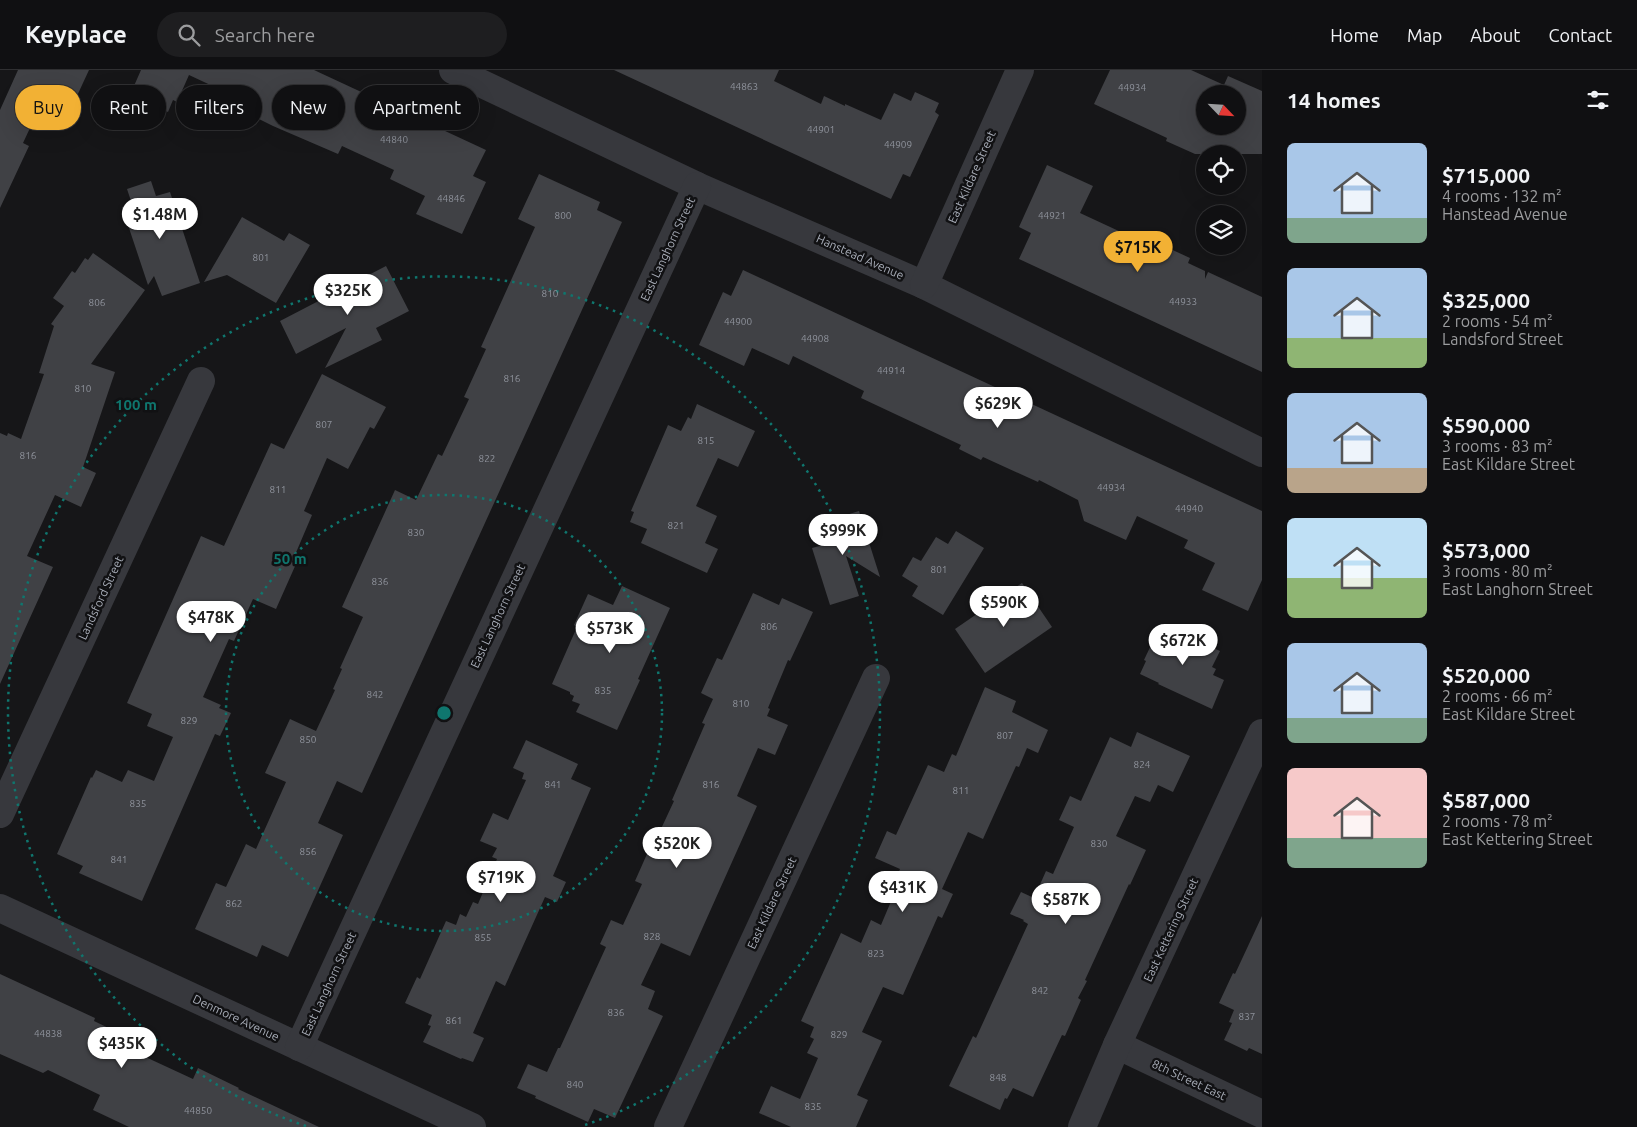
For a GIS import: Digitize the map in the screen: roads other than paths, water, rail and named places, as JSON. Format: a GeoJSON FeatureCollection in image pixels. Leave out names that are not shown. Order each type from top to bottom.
{"type":"FeatureCollection","features":[{"type":"Feature","properties":{"kind":"street","name":"Hanstead Avenue"},"geometry":{"type":"LineString","coordinates":[[453,70],[697,186],[924,285],[1262,453]]}},
{"type":"Feature","properties":{"kind":"street","name":"East Kildare Street"},"geometry":{"type":"LineString","coordinates":[[924,285],[1020,70]]}},
{"type":"Feature","properties":{"kind":"street","name":"East Langhorn Street"},"geometry":{"type":"LineString","coordinates":[[299,1047],[697,186]]}},
{"type":"Feature","properties":{"kind":"street","name":"Landsford Street"},"geometry":{"type":"LineString","coordinates":[[0,814],[201,381]]}},
{"type":"Feature","properties":{"kind":"street","name":"East Kildare Street"},"geometry":{"type":"LineString","coordinates":[[668,1127],[876,678]]}},
{"type":"Feature","properties":{"kind":"street","name":"East Kettering Street"},"geometry":{"type":"LineString","coordinates":[[1082,1127],[1117,1045],[1262,733]]}},
{"type":"Feature","properties":{"kind":"street","name":"Denmore Avenue"},"geometry":{"type":"LineString","coordinates":[[0,908],[472,1127]]}},
{"type":"Feature","properties":{"kind":"street","name":"8th Street East"},"geometry":{"type":"LineString","coordinates":[[1117,1045],[1262,1114]]}}]}
